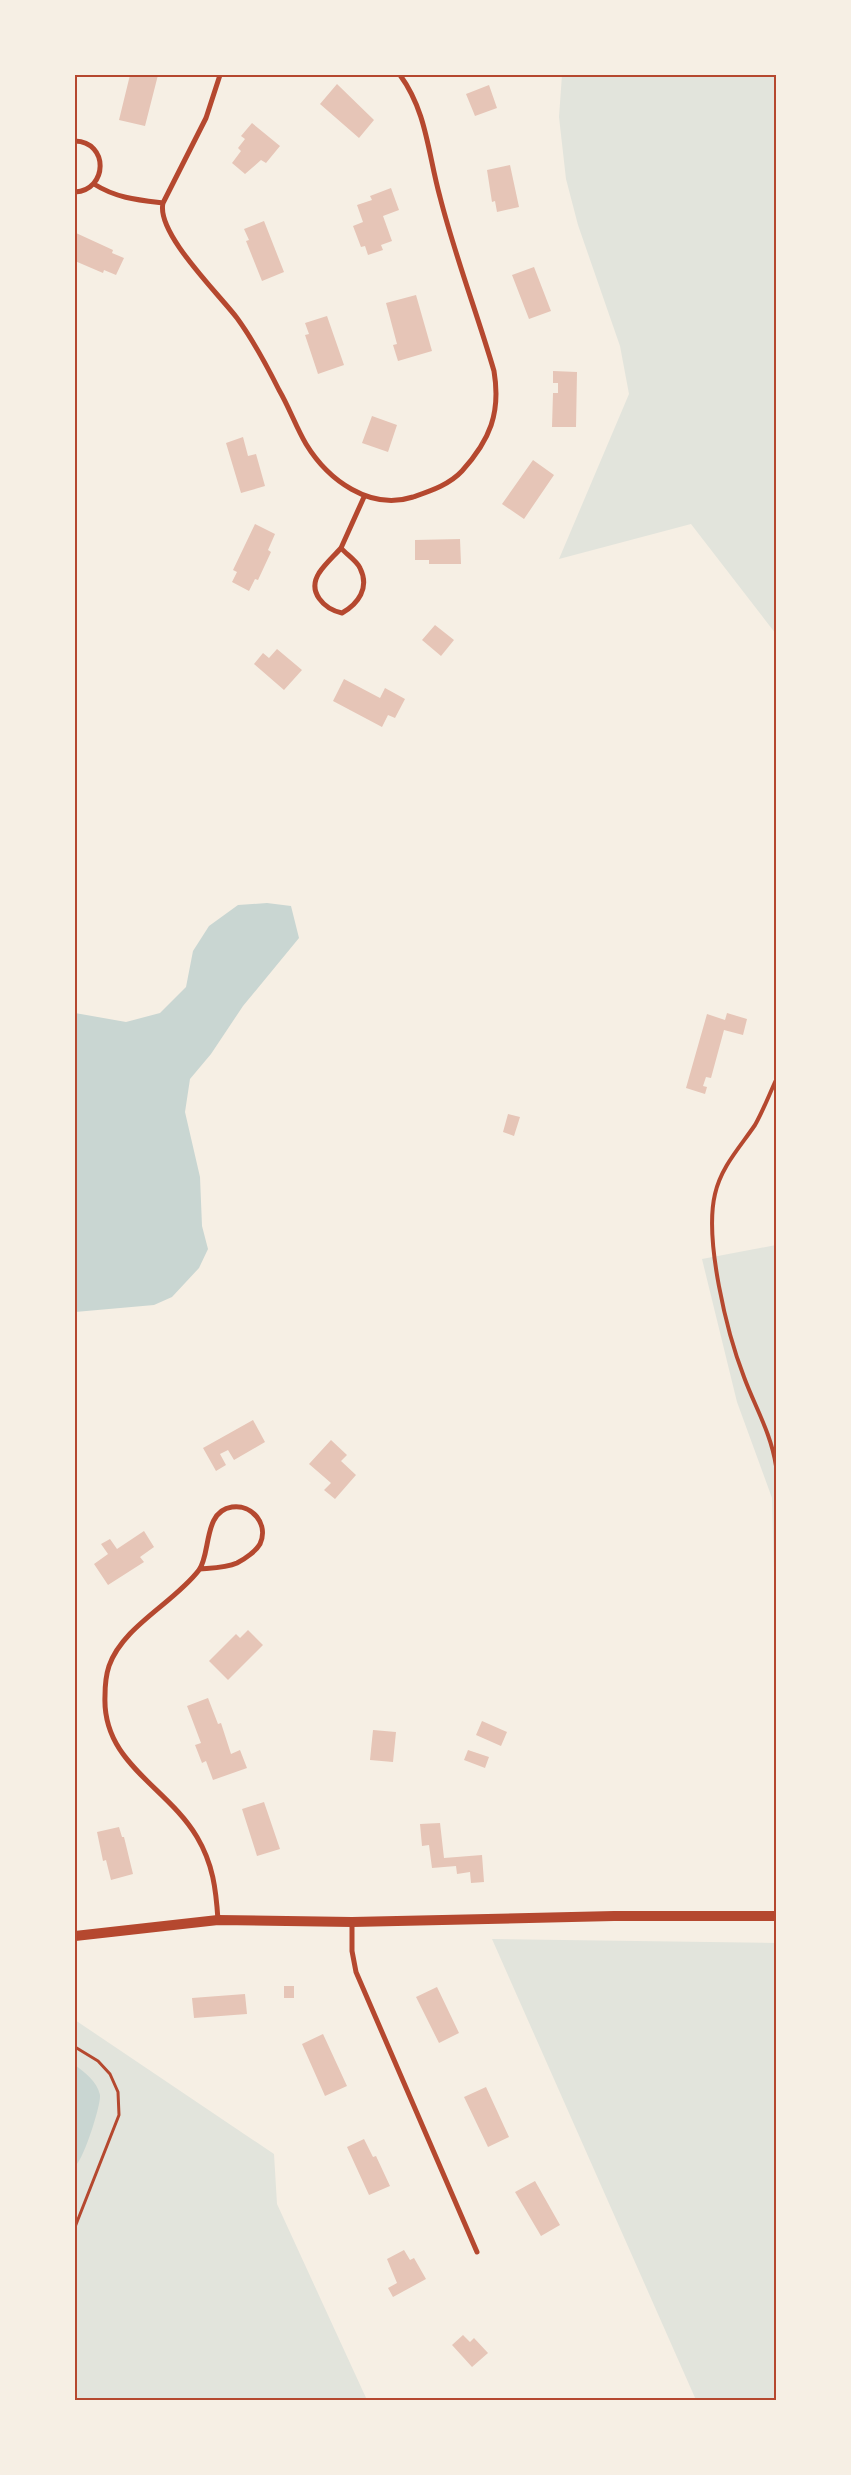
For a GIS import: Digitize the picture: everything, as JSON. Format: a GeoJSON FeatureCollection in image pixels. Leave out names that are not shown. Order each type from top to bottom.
{"type":"FeatureCollection","features":[{"type":"Feature","properties":{"kind":"main road"},"geometry":{"type":"LineString","coordinates":[[75,1936],[218,1920],[352,1922],[614,1916],[776,1916]]}},
{"type":"Feature","properties":{"kind":"street"},"geometry":{"type":"LineString","coordinates":[[220,75],[206,118],[163,203],[161,211],[165,225],[174,242],[238,320],[280,390],[306,444],[324,467],[350,489],[364,497],[391,501],[405,500],[446,484],[460,473],[483,445],[496,409],[497,389],[494,371],[453,245],[434,172],[426,132],[413,95],[400,75]]}},
{"type":"Feature","properties":{"kind":"street"},"geometry":{"type":"LineString","coordinates":[[75,141],[89,145],[98,154],[100,170],[94,184],[86,190],[75,192]]}},
{"type":"Feature","properties":{"kind":"street"},"geometry":{"type":"LineString","coordinates":[[94,184],[109,194],[119,197],[163,203]]}},
{"type":"Feature","properties":{"kind":"street"},"geometry":{"type":"LineString","coordinates":[[340,548],[360,567],[363,583],[361,598],[353,607],[342,613],[330,610],[320,601],[315,586],[319,573],[340,548],[364,497]]}},
{"type":"Feature","properties":{"kind":"street"},"geometry":{"type":"LineString","coordinates":[[200,1569],[236,1563],[250,1554],[260,1544],[263,1532],[259,1519],[252,1512],[242,1507],[231,1507],[222,1511],[213,1522],[200,1569],[118,1648],[109,1667],[104,1711],[108,1731],[117,1748],[132,1766],[169,1802],[197,1837],[215,1882],[218,1920]]}},
{"type":"Feature","properties":{"kind":"street"},"geometry":{"type":"LineString","coordinates":[[352,1922],[352,1951],[356,1972],[477,2252]]}},
{"type":"Feature","properties":{"kind":"lane"},"geometry":{"type":"LineString","coordinates":[[776,1080],[756,1123],[729,1160],[715,1194],[713,1231],[714,1260],[734,1345],[744,1377],[772,1444],[776,1466]]}},
{"type":"Feature","properties":{"kind":"path"},"geometry":{"type":"LineString","coordinates":[[75,2047],[98,2061],[110,2074],[118,2092],[119,2115],[75,2227]]}},
{"type":"Feature","properties":{"kind":"shaded area"},"geometry":{"type":"Polygon","coordinates":[[[562,75],[776,75],[776,634],[691,524],[559,559],[629,394],[620,346],[578,225],[566,179],[559,117],[562,75]]]}},
{"type":"Feature","properties":{"kind":"shaded area"},"geometry":{"type":"Polygon","coordinates":[[[267,903],[291,906],[299,938],[243,1006],[211,1054],[190,1079],[185,1112],[200,1177],[202,1226],[208,1249],[199,1268],[172,1297],[154,1305],[75,1312],[75,1013],[126,1022],[160,1013],[186,987],[193,951],[209,926],[238,905],[267,903]]]}},
{"type":"Feature","properties":{"kind":"shaded area"},"geometry":{"type":"Polygon","coordinates":[[[776,1245],[776,1646],[772,1498],[737,1402],[702,1259],[776,1245]]]}},
{"type":"Feature","properties":{"kind":"shaded area"},"geometry":{"type":"Polygon","coordinates":[[[492,1939],[776,1943],[776,2400],[696,2400],[492,1939]]]}},
{"type":"Feature","properties":{"kind":"shaded area"},"geometry":{"type":"Polygon","coordinates":[[[75,2020],[274,2154],[277,2204],[367,2400],[75,2400],[75,2020]]]}},
{"type":"Feature","properties":{"kind":"shaded area"},"geometry":{"type":"Polygon","coordinates":[[[75,2065],[93,2081],[100,2095],[91,2131],[83,2153],[76,2165],[75,2065]]]}},
{"type":"Feature","properties":{"kind":"building"},"geometry":{"type":"Polygon","coordinates":[[[130,75],[158,75],[145,126],[119,120],[130,75]]]}},
{"type":"Feature","properties":{"kind":"building"},"geometry":{"type":"Polygon","coordinates":[[[337,84],[374,120],[359,138],[320,104],[337,84]]]}},
{"type":"Feature","properties":{"kind":"building"},"geometry":{"type":"Polygon","coordinates":[[[489,85],[497,108],[475,116],[466,94],[489,85]]]}},
{"type":"Feature","properties":{"kind":"building"},"geometry":{"type":"Polygon","coordinates":[[[252,123],[280,146],[266,163],[261,160],[245,174],[232,163],[241,151],[238,148],[245,139],[241,136],[252,123]]]}},
{"type":"Feature","properties":{"kind":"building"},"geometry":{"type":"Polygon","coordinates":[[[510,165],[519,207],[497,212],[495,201],[492,202],[487,170],[510,165]]]}},
{"type":"Feature","properties":{"kind":"building"},"geometry":{"type":"Polygon","coordinates":[[[391,188],[399,210],[383,216],[392,241],[381,245],[383,250],[368,255],[365,246],[361,247],[353,226],[363,222],[357,205],[372,200],[370,196],[391,188]]]}},
{"type":"Feature","properties":{"kind":"building"},"geometry":{"type":"Polygon","coordinates":[[[264,221],[284,272],[262,281],[246,241],[249,240],[244,229],[264,221]]]}},
{"type":"Feature","properties":{"kind":"building"},"geometry":{"type":"Polygon","coordinates":[[[76,233],[113,250],[112,253],[124,258],[116,275],[104,270],[103,273],[75,261],[76,233]]]}},
{"type":"Feature","properties":{"kind":"building"},"geometry":{"type":"Polygon","coordinates":[[[534,267],[551,311],[529,319],[512,275],[534,267]]]}},
{"type":"Feature","properties":{"kind":"building"},"geometry":{"type":"Polygon","coordinates":[[[416,295],[432,351],[398,361],[393,345],[397,344],[386,303],[416,295]]]}},
{"type":"Feature","properties":{"kind":"building"},"geometry":{"type":"Polygon","coordinates":[[[327,316],[344,365],[318,374],[305,335],[309,334],[305,323],[327,316]]]}},
{"type":"Feature","properties":{"kind":"building"},"geometry":{"type":"Polygon","coordinates":[[[553,371],[577,372],[576,427],[552,427],[553,393],[558,393],[558,383],[553,383],[553,371]]]}},
{"type":"Feature","properties":{"kind":"building"},"geometry":{"type":"Polygon","coordinates":[[[372,416],[397,425],[388,452],[362,443],[372,416]]]}},
{"type":"Feature","properties":{"kind":"building"},"geometry":{"type":"Polygon","coordinates":[[[243,437],[248,456],[256,454],[265,486],[241,493],[226,443],[243,437]]]}},
{"type":"Feature","properties":{"kind":"building"},"geometry":{"type":"Polygon","coordinates":[[[533,460],[554,475],[524,519],[502,504],[533,460]]]}},
{"type":"Feature","properties":{"kind":"building"},"geometry":{"type":"Polygon","coordinates":[[[255,524],[275,534],[268,550],[271,552],[258,580],[255,579],[249,591],[232,582],[237,572],[233,570],[255,524]]]}},
{"type":"Feature","properties":{"kind":"building"},"geometry":{"type":"Polygon","coordinates":[[[460,539],[461,564],[429,564],[429,560],[415,560],[415,540],[460,539]]]}},
{"type":"Feature","properties":{"kind":"building"},"geometry":{"type":"Polygon","coordinates":[[[435,625],[454,640],[441,656],[422,640],[435,625]]]}},
{"type":"Feature","properties":{"kind":"building"},"geometry":{"type":"Polygon","coordinates":[[[277,649],[302,670],[284,690],[254,664],[263,653],[269,658],[277,649]]]}},
{"type":"Feature","properties":{"kind":"building"},"geometry":{"type":"Polygon","coordinates":[[[344,679],[380,698],[385,688],[405,699],[395,718],[388,715],[382,727],[333,701],[344,679]]]}},
{"type":"Feature","properties":{"kind":"building"},"geometry":{"type":"Polygon","coordinates":[[[727,1013],[747,1019],[743,1035],[724,1030],[711,1078],[706,1077],[703,1086],[707,1087],[705,1094],[686,1088],[707,1014],[725,1020],[727,1013]]]}},
{"type":"Feature","properties":{"kind":"building"},"geometry":{"type":"Polygon","coordinates":[[[508,1114],[520,1117],[514,1136],[503,1132],[508,1114]]]}},
{"type":"Feature","properties":{"kind":"building"},"geometry":{"type":"Polygon","coordinates":[[[253,1420],[265,1442],[234,1460],[228,1450],[220,1454],[226,1465],[216,1471],[203,1448],[253,1420]]]}},
{"type":"Feature","properties":{"kind":"building"},"geometry":{"type":"Polygon","coordinates":[[[331,1440],[347,1455],[341,1461],[356,1475],[335,1499],[324,1490],[331,1483],[309,1464],[331,1440]]]}},
{"type":"Feature","properties":{"kind":"building"},"geometry":{"type":"Polygon","coordinates":[[[144,1531],[154,1547],[140,1557],[144,1562],[108,1585],[94,1564],[108,1554],[101,1544],[110,1539],[117,1549],[144,1531]]]}},
{"type":"Feature","properties":{"kind":"building"},"geometry":{"type":"Polygon","coordinates":[[[248,1630],[263,1645],[228,1680],[209,1661],[236,1634],[240,1638],[248,1630]]]}},
{"type":"Feature","properties":{"kind":"building"},"geometry":{"type":"Polygon","coordinates":[[[208,1698],[218,1724],[221,1723],[231,1754],[240,1750],[247,1768],[213,1780],[206,1761],[202,1763],[195,1745],[201,1743],[187,1706],[208,1698]]]}},
{"type":"Feature","properties":{"kind":"building"},"geometry":{"type":"Polygon","coordinates":[[[482,1721],[507,1732],[501,1746],[476,1735],[482,1721]]]}},
{"type":"Feature","properties":{"kind":"building"},"geometry":{"type":"Polygon","coordinates":[[[373,1730],[396,1732],[393,1762],[370,1760],[373,1730]]]}},
{"type":"Feature","properties":{"kind":"building"},"geometry":{"type":"Polygon","coordinates":[[[468,1750],[489,1757],[485,1768],[464,1760],[468,1750]]]}},
{"type":"Feature","properties":{"kind":"building"},"geometry":{"type":"Polygon","coordinates":[[[264,1802],[280,1849],[257,1856],[242,1809],[264,1802]]]}},
{"type":"Feature","properties":{"kind":"building"},"geometry":{"type":"Polygon","coordinates":[[[440,1823],[444,1858],[482,1855],[484,1882],[471,1883],[470,1872],[457,1874],[456,1866],[432,1868],[429,1845],[422,1846],[420,1824],[440,1823]]]}},
{"type":"Feature","properties":{"kind":"building"},"geometry":{"type":"Polygon","coordinates":[[[119,1827],[122,1837],[124,1837],[133,1874],[111,1880],[106,1860],[103,1861],[97,1832],[119,1827]]]}},
{"type":"Feature","properties":{"kind":"building"},"geometry":{"type":"Polygon","coordinates":[[[284,1986],[294,1986],[294,1998],[284,1998],[284,1986]]]}},
{"type":"Feature","properties":{"kind":"building"},"geometry":{"type":"Polygon","coordinates":[[[437,1987],[459,2033],[439,2043],[416,1997],[437,1987]]]}},
{"type":"Feature","properties":{"kind":"building"},"geometry":{"type":"Polygon","coordinates":[[[245,1994],[247,2014],[194,2018],[192,1998],[245,1994]]]}},
{"type":"Feature","properties":{"kind":"building"},"geometry":{"type":"Polygon","coordinates":[[[323,2034],[347,2086],[325,2096],[302,2044],[323,2034]]]}},
{"type":"Feature","properties":{"kind":"building"},"geometry":{"type":"Polygon","coordinates":[[[486,2087],[509,2137],[488,2147],[464,2097],[486,2087]]]}},
{"type":"Feature","properties":{"kind":"building"},"geometry":{"type":"Polygon","coordinates":[[[364,2139],[373,2157],[376,2156],[390,2186],[369,2195],[347,2147],[364,2139]]]}},
{"type":"Feature","properties":{"kind":"building"},"geometry":{"type":"Polygon","coordinates":[[[535,2181],[560,2225],[541,2236],[515,2192],[535,2181]]]}},
{"type":"Feature","properties":{"kind":"building"},"geometry":{"type":"Polygon","coordinates":[[[404,2250],[410,2260],[414,2258],[426,2279],[393,2297],[388,2288],[397,2283],[387,2259],[404,2250]]]}},
{"type":"Feature","properties":{"kind":"building"},"geometry":{"type":"Polygon","coordinates":[[[463,2335],[470,2342],[474,2338],[488,2353],[472,2367],[452,2345],[463,2335]]]}}]}
